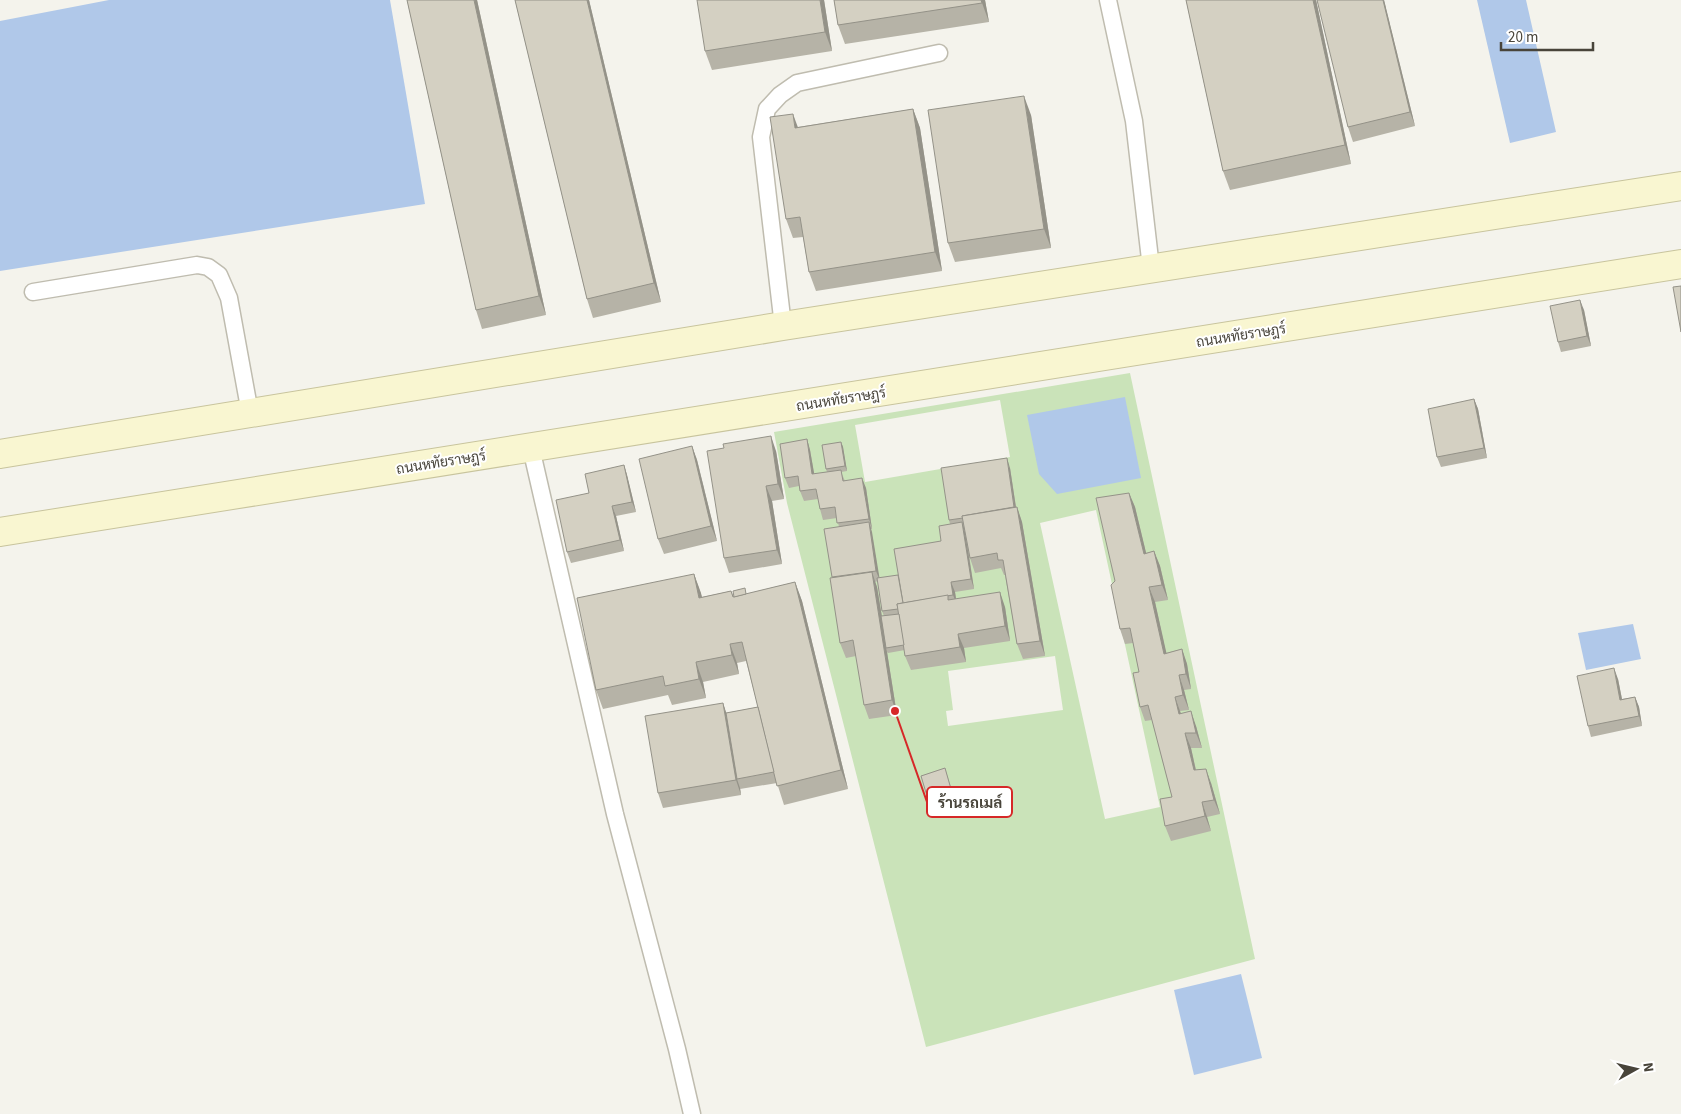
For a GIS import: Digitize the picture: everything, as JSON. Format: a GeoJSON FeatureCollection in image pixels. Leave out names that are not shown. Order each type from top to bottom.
{"type":"FeatureCollection","features":[{"type":"Feature","properties":{"kind":"main road"},"geometry":{"type":"LineString","coordinates":[[0,454],[783,326],[1681,186]]}},
{"type":"Feature","properties":{"kind":"main road","name":"ถนนหทัยราษฎร์"},"geometry":{"type":"LineString","coordinates":[[0,532],[1681,264]]}},
{"type":"Feature","properties":{"kind":"lane"},"geometry":{"type":"LineString","coordinates":[[1108,0],[1134,121],[1151,268]]}},
{"type":"Feature","properties":{"kind":"lane"},"geometry":{"type":"LineString","coordinates":[[783,326],[761,137],[767,109],[780,95],[797,83],[939,53]]}},
{"type":"Feature","properties":{"kind":"lane"},"geometry":{"type":"LineString","coordinates":[[33,292],[197,265],[208,267],[219,275],[229,298],[250,413]]}},
{"type":"Feature","properties":{"kind":"lane"},"geometry":{"type":"LineString","coordinates":[[530,448],[615,814],[677,1049],[692,1114]]}},
{"type":"Feature","properties":{"kind":"green space"},"geometry":{"type":"Polygon","coordinates":[[[1130,373],[1255,959],[926,1047],[787,503],[774,432],[1130,373]],[[1000,400],[855,425],[865,482],[1010,457],[1000,400]],[[1096,510],[1040,523],[1105,819],[1160,807],[1096,510]],[[1055,656],[948,671],[953,710],[946,711],[948,726],[1063,710],[1055,656]]]}},
{"type":"Feature","properties":{"kind":"water"},"geometry":{"type":"Polygon","coordinates":[[[109,0],[390,0],[425,204],[0,271],[0,21],[109,0]]]}},
{"type":"Feature","properties":{"kind":"water"},"geometry":{"type":"Polygon","coordinates":[[[1477,0],[1526,0],[1556,132],[1510,143],[1477,0]]]}},
{"type":"Feature","properties":{"kind":"water"},"geometry":{"type":"Polygon","coordinates":[[[1125,397],[1141,478],[1057,494],[1039,474],[1027,415],[1125,397]]]}},
{"type":"Feature","properties":{"kind":"water"},"geometry":{"type":"Polygon","coordinates":[[[1633,624],[1641,659],[1586,670],[1578,633],[1633,624]]]}},
{"type":"Feature","properties":{"kind":"water"},"geometry":{"type":"Polygon","coordinates":[[[1241,974],[1262,1058],[1194,1075],[1174,990],[1241,974]]]}},
{"type":"Feature","properties":{"kind":"building"},"geometry":{"type":"Polygon","coordinates":[[[407,0],[474,0],[539,296],[476,310],[407,0]]]}},
{"type":"Feature","properties":{"kind":"building"},"geometry":{"type":"Polygon","coordinates":[[[515,0],[587,0],[654,283],[587,299],[515,0]]]}},
{"type":"Feature","properties":{"kind":"building"},"geometry":{"type":"Polygon","coordinates":[[[697,0],[820,0],[825,32],[705,51],[697,0]]]}},
{"type":"Feature","properties":{"kind":"building"},"geometry":{"type":"Polygon","coordinates":[[[834,0],[981,0],[982,3],[838,25],[834,0]]]}},
{"type":"Feature","properties":{"kind":"building"},"geometry":{"type":"Polygon","coordinates":[[[1186,0],[1313,0],[1345,145],[1223,171],[1186,0]]]}},
{"type":"Feature","properties":{"kind":"building"},"geometry":{"type":"Polygon","coordinates":[[[1317,0],[1383,0],[1410,112],[1348,127],[1317,0]]]}},
{"type":"Feature","properties":{"kind":"building"},"geometry":{"type":"Polygon","coordinates":[[[1024,96],[1044,229],[948,243],[928,110],[1024,96]]]}},
{"type":"Feature","properties":{"kind":"building"},"geometry":{"type":"Polygon","coordinates":[[[913,109],[935,252],[809,272],[800,217],[786,219],[770,117],[793,114],[795,128],[913,109]]]}},
{"type":"Feature","properties":{"kind":"building"},"geometry":{"type":"Polygon","coordinates":[[[1681,286],[1681,332],[1673,287],[1681,286]]]}},
{"type":"Feature","properties":{"kind":"building"},"geometry":{"type":"Polygon","coordinates":[[[1580,300],[1587,336],[1558,342],[1550,306],[1580,300]]]}},
{"type":"Feature","properties":{"kind":"building"},"geometry":{"type":"Polygon","coordinates":[[[1474,399],[1484,448],[1437,457],[1428,409],[1474,399]]]}},
{"type":"Feature","properties":{"kind":"building"},"geometry":{"type":"Polygon","coordinates":[[[771,436],[778,484],[766,486],[777,550],[724,558],[707,451],[724,448],[723,444],[771,436]]]}},
{"type":"Feature","properties":{"kind":"building"},"geometry":{"type":"Polygon","coordinates":[[[807,439],[812,474],[841,470],[843,481],[862,478],[869,519],[837,523],[835,507],[820,509],[816,489],[800,491],[798,476],[785,478],[780,444],[807,439]]]}},
{"type":"Feature","properties":{"kind":"building"},"geometry":{"type":"Polygon","coordinates":[[[841,442],[845,466],[826,469],[822,445],[841,442]]]}},
{"type":"Feature","properties":{"kind":"building"},"geometry":{"type":"Polygon","coordinates":[[[692,446],[711,526],[658,539],[639,459],[692,446]]]}},
{"type":"Feature","properties":{"kind":"building"},"geometry":{"type":"Polygon","coordinates":[[[1007,458],[1014,507],[949,520],[941,468],[1007,458]]]}},
{"type":"Feature","properties":{"kind":"building"},"geometry":{"type":"Polygon","coordinates":[[[624,465],[632,502],[612,506],[620,540],[567,552],[556,500],[589,493],[585,474],[624,465]]]}},
{"type":"Feature","properties":{"kind":"building"},"geometry":{"type":"Polygon","coordinates":[[[1129,493],[1144,554],[1154,551],[1162,585],[1149,587],[1164,654],[1182,649],[1186,674],[1179,675],[1183,695],[1175,697],[1179,714],[1191,711],[1196,733],[1185,733],[1194,770],[1206,769],[1214,800],[1202,802],[1205,816],[1165,826],[1160,799],[1172,797],[1148,705],[1140,707],[1133,673],[1139,672],[1130,628],[1120,629],[1111,585],[1115,581],[1096,498],[1129,493]]]}},
{"type":"Feature","properties":{"kind":"building"},"geometry":{"type":"Polygon","coordinates":[[[1017,507],[1040,641],[1017,644],[1003,560],[998,560],[997,553],[970,558],[962,516],[1017,507]]]}},
{"type":"Feature","properties":{"kind":"building"},"geometry":{"type":"Polygon","coordinates":[[[869,522],[876,571],[832,577],[824,529],[869,522]]]}},
{"type":"Feature","properties":{"kind":"building"},"geometry":{"type":"Polygon","coordinates":[[[962,522],[971,579],[951,582],[953,595],[903,603],[894,549],[941,541],[939,526],[962,522]]]}},
{"type":"Feature","properties":{"kind":"building"},"geometry":{"type":"Polygon","coordinates":[[[872,572],[892,700],[864,705],[853,640],[840,643],[830,578],[872,572]]]}},
{"type":"Feature","properties":{"kind":"building"},"geometry":{"type":"Polygon","coordinates":[[[694,574],[699,598],[731,591],[733,597],[795,582],[841,770],[777,786],[742,642],[730,644],[732,655],[696,662],[699,679],[665,686],[663,676],[596,690],[577,598],[694,574]]]}},
{"type":"Feature","properties":{"kind":"building"},"geometry":{"type":"Polygon","coordinates":[[[898,575],[903,603],[897,604],[898,609],[882,611],[877,578],[898,575]]]}},
{"type":"Feature","properties":{"kind":"building"},"geometry":{"type":"Polygon","coordinates":[[[745,588],[746,594],[734,597],[733,591],[745,588]]]}},
{"type":"Feature","properties":{"kind":"building"},"geometry":{"type":"Polygon","coordinates":[[[1000,592],[1005,626],[958,634],[960,647],[905,656],[897,604],[948,595],[948,600],[1000,592]]]}},
{"type":"Feature","properties":{"kind":"building"},"geometry":{"type":"Polygon","coordinates":[[[899,614],[904,645],[886,648],[881,616],[899,614]]]}},
{"type":"Feature","properties":{"kind":"building"},"geometry":{"type":"Polygon","coordinates":[[[1614,668],[1620,700],[1635,697],[1639,716],[1588,726],[1577,676],[1614,668]]]}},
{"type":"Feature","properties":{"kind":"building"},"geometry":{"type":"Polygon","coordinates":[[[723,703],[736,780],[658,793],[645,716],[723,703]]]}},
{"type":"Feature","properties":{"kind":"building"},"geometry":{"type":"Polygon","coordinates":[[[758,707],[774,772],[737,779],[726,713],[758,707]]]}},
{"type":"Feature","properties":{"kind":"building"},"geometry":{"type":"Polygon","coordinates":[[[945,768],[951,789],[927,796],[921,776],[945,768]]]}},
{"type":"Feature","properties":{"kind":"place","name":"ร้านรถเมล์"},"geometry":{"type":"Point","coordinates":[895,711]}}]}
